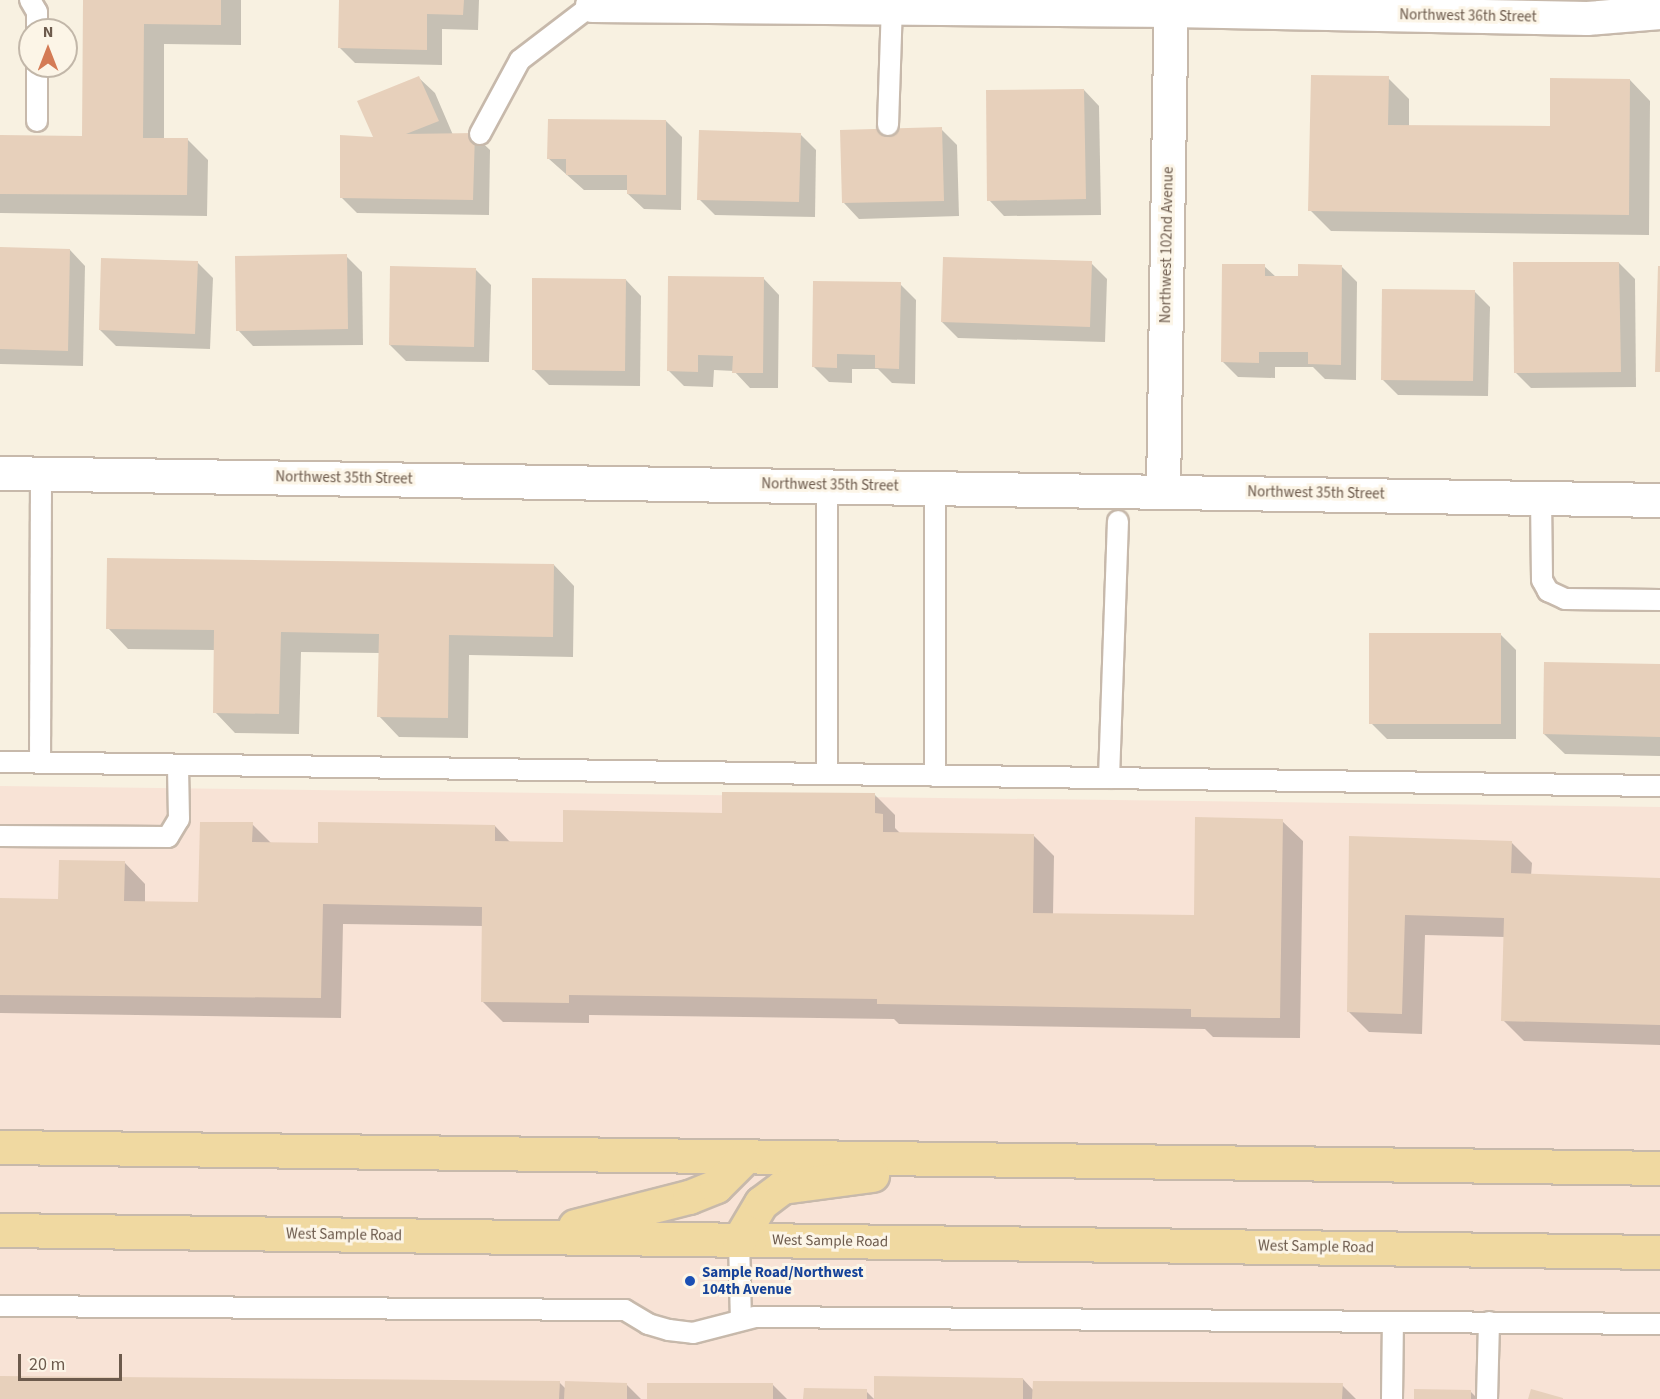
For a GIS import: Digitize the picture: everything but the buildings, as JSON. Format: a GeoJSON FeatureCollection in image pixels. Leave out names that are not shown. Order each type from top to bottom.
{"type":"FeatureCollection","features":[{"type":"Feature","properties":{"kind":"main road"},"geometry":{"type":"LineString","coordinates":[[0,1147],[1660,1168]]}},
{"type":"Feature","properties":{"kind":"main road"},"geometry":{"type":"LineString","coordinates":[[533,1237],[688,1197],[716,1186],[745,1156]]}},
{"type":"Feature","properties":{"kind":"main road"},"geometry":{"type":"LineString","coordinates":[[739,1239],[761,1203],[782,1187],[978,1160]]}},
{"type":"Feature","properties":{"kind":"main road","name":"West Sample Road"},"geometry":{"type":"LineString","coordinates":[[0,1230],[1660,1252]]}},
{"type":"Feature","properties":{"kind":"street","name":"Northwest 36th Street"},"geometry":{"type":"LineString","coordinates":[[592,5],[892,7],[1171,5],[1587,18],[1660,12]]}},
{"type":"Feature","properties":{"kind":"street","name":"Northwest 102nd Avenue"},"geometry":{"type":"LineString","coordinates":[[1162,490],[1171,5]]}},
{"type":"Feature","properties":{"kind":"street","name":"Northwest 35th Street"},"geometry":{"type":"LineString","coordinates":[[0,473],[827,484],[1660,500]]}},
{"type":"Feature","properties":{"kind":"lane"},"geometry":{"type":"LineString","coordinates":[[30,0],[37,12],[37,18]]}},
{"type":"Feature","properties":{"kind":"lane"},"geometry":{"type":"LineString","coordinates":[[480,134],[520,60],[592,5]]}},
{"type":"Feature","properties":{"kind":"lane"},"geometry":{"type":"LineString","coordinates":[[888,125],[892,7]]}},
{"type":"Feature","properties":{"kind":"lane"},"geometry":{"type":"LineString","coordinates":[[37,78],[37,121]]}},
{"type":"Feature","properties":{"kind":"lane"},"geometry":{"type":"LineString","coordinates":[[40,763],[41,474]]}},
{"type":"Feature","properties":{"kind":"lane"},"geometry":{"type":"LineString","coordinates":[[827,484],[827,774]]}},
{"type":"Feature","properties":{"kind":"lane"},"geometry":{"type":"LineString","coordinates":[[935,486],[935,776]]}},
{"type":"Feature","properties":{"kind":"lane"},"geometry":{"type":"LineString","coordinates":[[1540,497],[1542,580],[1548,591],[1565,599],[1660,600]]}},
{"type":"Feature","properties":{"kind":"lane"},"geometry":{"type":"LineString","coordinates":[[1109,778],[1118,521]]}},
{"type":"Feature","properties":{"kind":"lane"},"geometry":{"type":"LineString","coordinates":[[0,762],[1660,786]]}},
{"type":"Feature","properties":{"kind":"lane"},"geometry":{"type":"LineString","coordinates":[[0,836],[168,837],[179,819],[178,765]]}},
{"type":"Feature","properties":{"kind":"lane"},"geometry":{"type":"LineString","coordinates":[[739,1239],[741,1320]]}},
{"type":"Feature","properties":{"kind":"lane"},"geometry":{"type":"LineString","coordinates":[[0,1306],[625,1310],[648,1324],[693,1333],[754,1317],[1660,1324]]}},
{"type":"Feature","properties":{"kind":"lane"},"geometry":{"type":"LineString","coordinates":[[1392,1399],[1393,1322]]}},
{"type":"Feature","properties":{"kind":"lane"},"geometry":{"type":"LineString","coordinates":[[1487,1399],[1489,1322]]}},
{"type":"Feature","properties":{"kind":"shaded area"},"geometry":{"type":"Polygon","coordinates":[[[0,786],[1660,807],[1660,1399],[0,1399],[0,786]]]}},
{"type":"Feature","properties":{"kind":"place","name":"Sample Road/Northwest 104th Avenue"},"geometry":{"type":"Point","coordinates":[690,1281]}}]}
